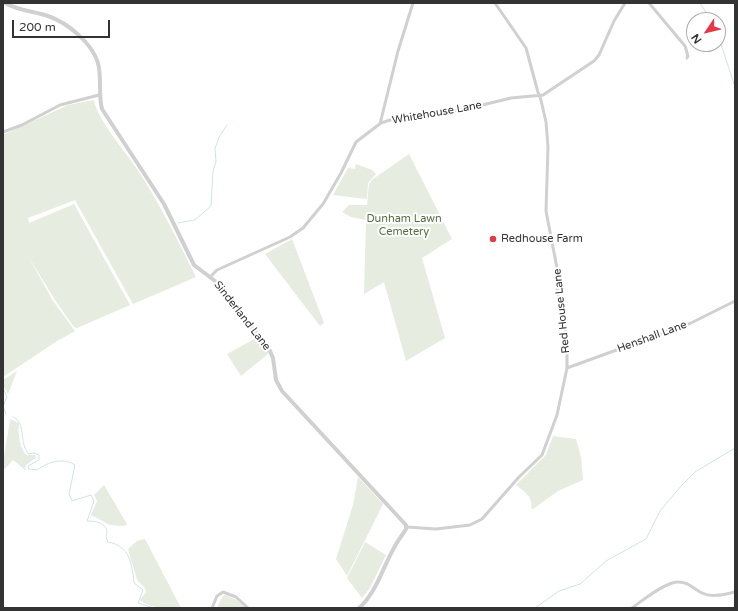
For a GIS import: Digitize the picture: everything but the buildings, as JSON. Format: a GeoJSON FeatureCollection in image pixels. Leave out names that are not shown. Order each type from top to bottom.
{"type":"FeatureCollection","features":[{"type":"Feature","properties":{"kind":"street","name":"Sinderland Lane"},"geometry":{"type":"LineString","coordinates":[[5,3],[20,10],[52,18],[67,26],[87,44],[98,64],[99,95],[102,109],[141,166],[164,204],[192,262],[198,270],[210,277],[225,290],[270,351],[273,358],[276,380],[282,391],[407,527]]}},
{"type":"Feature","properties":{"kind":"street"},"geometry":{"type":"LineString","coordinates":[[380,124],[398,50],[413,3]]}},
{"type":"Feature","properties":{"kind":"street","name":"Red House Lane"},"geometry":{"type":"LineString","coordinates":[[407,527],[424,529],[465,526],[476,523],[486,516],[519,477],[542,455],[557,415],[568,368],[565,324],[558,293],[557,268],[546,211],[548,147],[546,122],[526,48],[495,3]]}},
{"type":"Feature","properties":{"kind":"street"},"geometry":{"type":"LineString","coordinates":[[539,96],[548,94],[594,61],[599,55],[614,21],[625,3]]}},
{"type":"Feature","properties":{"kind":"street"},"geometry":{"type":"LineString","coordinates":[[649,3],[685,46],[688,56],[687,58]]}},
{"type":"Feature","properties":{"kind":"street"},"geometry":{"type":"LineString","coordinates":[[3,132],[68,103],[99,95]]}},
{"type":"Feature","properties":{"kind":"street","name":"Whitehouse Lane"},"geometry":{"type":"LineString","coordinates":[[210,277],[217,270],[290,237],[302,228],[324,204],[341,173],[350,150],[356,142],[380,124],[390,120],[466,109],[511,98],[539,96]]}},
{"type":"Feature","properties":{"kind":"street","name":"Henshall Lane"},"geometry":{"type":"LineString","coordinates":[[568,368],[691,323],[735,301]]}},
{"type":"Feature","properties":{"kind":"street"},"geometry":{"type":"LineString","coordinates":[[359,608],[365,603],[393,548],[407,527]]}},
{"type":"Feature","properties":{"kind":"street"},"geometry":{"type":"LineString","coordinates":[[632,608],[656,592],[676,582],[683,582],[703,594],[712,596],[735,592]]}},
{"type":"Feature","properties":{"kind":"street"},"geometry":{"type":"LineString","coordinates":[[212,608],[217,596],[223,592],[236,597],[248,608]]}},
{"type":"Feature","properties":{"kind":"green space"},"geometry":{"type":"Polygon","coordinates":[[[94,100],[96,108],[106,127],[139,172],[155,198],[196,277],[133,304],[75,200],[28,218],[29,223],[74,204],[130,305],[77,328],[74,327],[55,300],[28,256],[53,301],[75,331],[57,341],[3,377],[3,135],[68,105],[94,100]]]}},
{"type":"Feature","properties":{"kind":"green space","name":"Dunham Lawn Cemetery"},"geometry":{"type":"Polygon","coordinates":[[[409,154],[452,239],[422,258],[445,338],[406,361],[384,282],[364,294],[366,220],[351,217],[342,212],[349,205],[367,205],[369,184],[373,179],[409,154]]]}},
{"type":"Feature","properties":{"kind":"green space"},"geometry":{"type":"Polygon","coordinates":[[[356,164],[372,170],[376,174],[368,183],[367,199],[333,195],[348,168],[355,169],[356,164]]]}},
{"type":"Feature","properties":{"kind":"green space"},"geometry":{"type":"Polygon","coordinates":[[[292,239],[324,323],[320,326],[265,254],[292,239]]]}},
{"type":"Feature","properties":{"kind":"green space"},"geometry":{"type":"Polygon","coordinates":[[[258,337],[269,353],[241,376],[227,354],[258,337]]]}},
{"type":"Feature","properties":{"kind":"green space"},"geometry":{"type":"Polygon","coordinates":[[[17,371],[8,394],[3,386],[3,380],[17,371]]]}},
{"type":"Feature","properties":{"kind":"green space"},"geometry":{"type":"Polygon","coordinates":[[[10,419],[19,423],[20,440],[26,455],[35,455],[36,458],[26,465],[25,470],[13,460],[3,471],[10,419]]]}},
{"type":"Feature","properties":{"kind":"green space"},"geometry":{"type":"Polygon","coordinates":[[[553,436],[576,439],[581,457],[583,480],[558,491],[533,509],[531,508],[532,504],[529,497],[516,485],[546,455],[553,436]]]}},
{"type":"Feature","properties":{"kind":"green space"},"geometry":{"type":"Polygon","coordinates":[[[358,477],[383,504],[347,576],[336,559],[353,505],[358,477]]]}},
{"type":"Feature","properties":{"kind":"green space"},"geometry":{"type":"Polygon","coordinates":[[[104,485],[127,524],[124,526],[110,525],[91,515],[97,501],[94,495],[104,485]]]}},
{"type":"Feature","properties":{"kind":"green space"},"geometry":{"type":"Polygon","coordinates":[[[145,539],[181,608],[165,608],[148,605],[140,600],[146,592],[145,588],[137,580],[128,549],[137,541],[145,539]]]}},
{"type":"Feature","properties":{"kind":"green space"},"geometry":{"type":"Polygon","coordinates":[[[365,542],[386,555],[370,588],[362,598],[347,578],[365,542]]]}},
{"type":"Feature","properties":{"kind":"green space"},"geometry":{"type":"Polygon","coordinates":[[[225,595],[237,600],[246,608],[217,608],[222,597],[225,595]]]}},
{"type":"Feature","properties":{"kind":"waterway"},"geometry":{"type":"LineString","coordinates":[[700,3],[706,12]]}},
{"type":"Feature","properties":{"kind":"waterway"},"geometry":{"type":"LineString","coordinates":[[724,52],[735,87]]}},
{"type":"Feature","properties":{"kind":"waterway"},"geometry":{"type":"LineString","coordinates":[[178,223],[195,220],[211,206],[213,171],[216,162],[215,149],[219,137],[227,125]]}},
{"type":"Feature","properties":{"kind":"waterway"},"geometry":{"type":"LineString","coordinates":[[3,388],[7,397],[3,406],[6,414]]}},
{"type":"Feature","properties":{"kind":"waterway"},"geometry":{"type":"LineString","coordinates":[[13,417],[20,423],[24,444],[29,454],[34,453],[39,455],[39,460],[28,466],[29,469],[37,470],[51,463],[61,461],[66,461],[75,465],[69,494],[72,501],[91,495],[94,501],[87,521],[99,523],[105,526],[108,542],[121,547],[125,552],[131,563],[134,583],[143,590],[138,603],[154,608]]}},
{"type":"Feature","properties":{"kind":"waterway"},"geometry":{"type":"LineString","coordinates":[[535,608],[559,591],[580,584],[606,561],[646,539],[660,511],[681,486],[695,472],[735,448]]}},
{"type":"Feature","properties":{"kind":"place","name":"Redhouse Farm"},"geometry":{"type":"Point","coordinates":[493,239]}}]}
